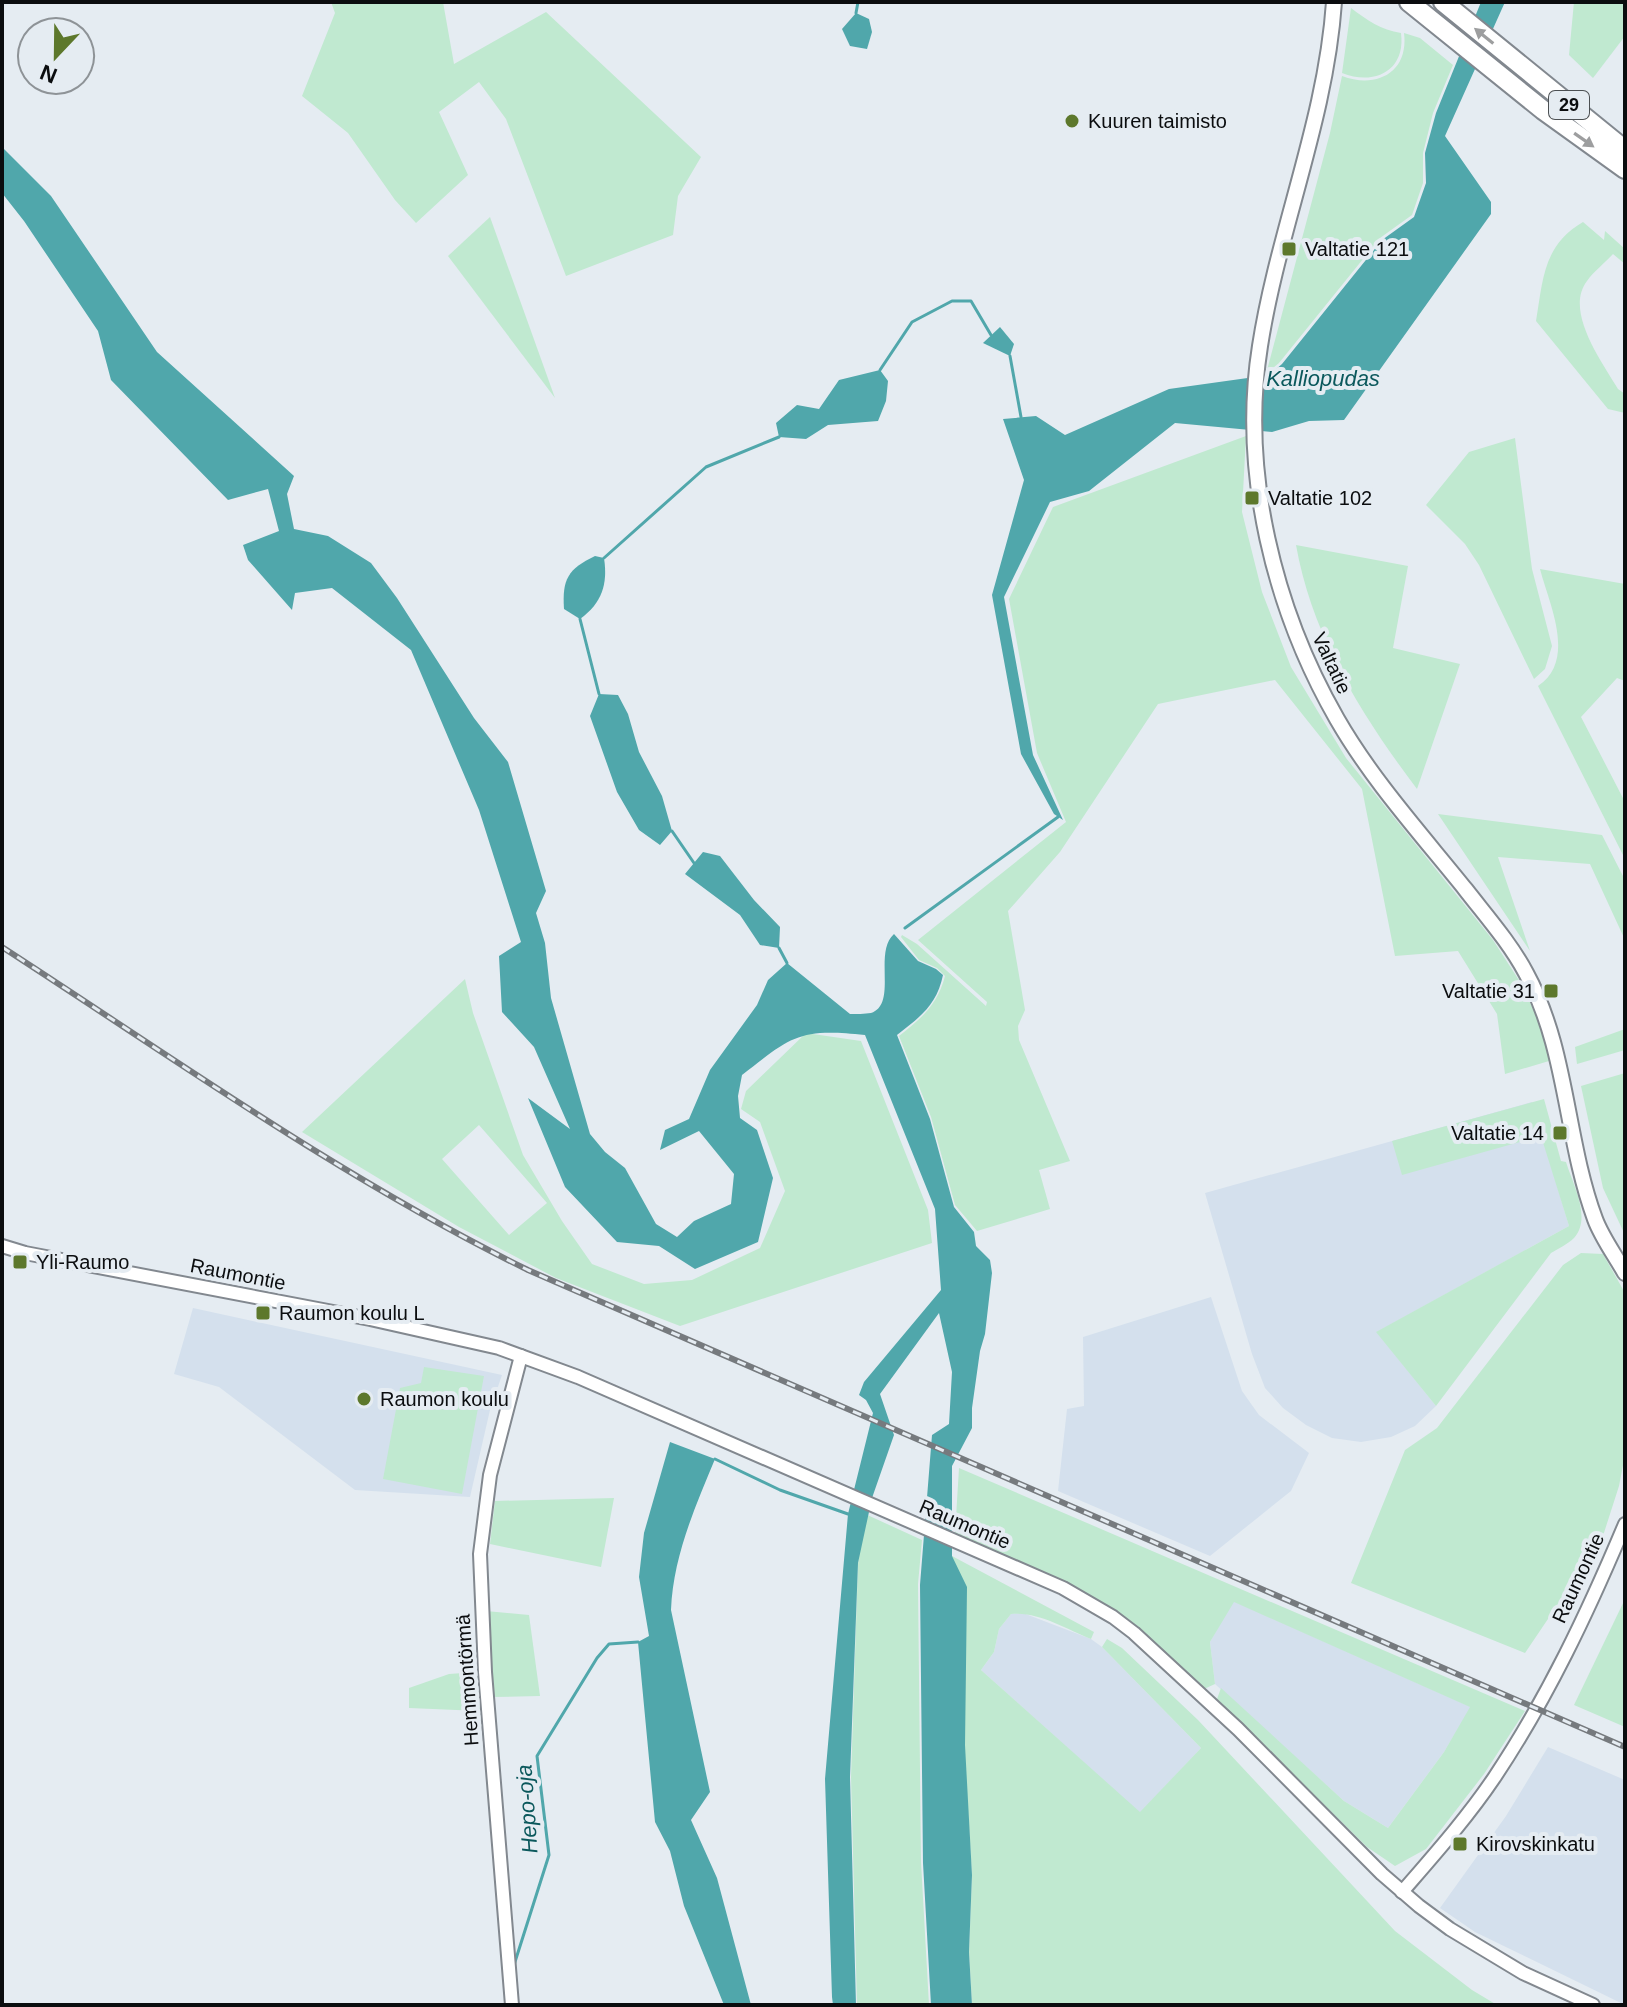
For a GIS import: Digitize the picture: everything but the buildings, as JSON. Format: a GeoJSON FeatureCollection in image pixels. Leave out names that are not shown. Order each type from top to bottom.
{"type":"FeatureCollection","features":[{"type":"Feature","properties":{"kind":"highway","name":"29"},"geometry":{"type":"LineString","coordinates":[[1409,2],[1570,131],[1625,169]]}},
{"type":"Feature","properties":{"kind":"highway","name":"29"},"geometry":{"type":"LineString","coordinates":[[1450,8],[1625,150]]}},
{"type":"Feature","properties":{"kind":"main road","name":"Valtatie"},"geometry":{"type":"LineString","coordinates":[[1334,2],[1325,79],[1272,289],[1257,372],[1255,439],[1269,542],[1303,652],[1337,719],[1357,750],[1495,926],[1529,977],[1554,1039],[1594,1217],[1625,1273]]}},
{"type":"Feature","properties":{"kind":"street","name":"Raumontie"},"geometry":{"type":"LineString","coordinates":[[2,1246],[370,1319],[499,1348],[578,1377],[1063,1588],[1134,1633],[1227,1719],[1402,1892],[1454,1832],[1535,1711],[1595,1595],[1625,1524]]}},
{"type":"Feature","properties":{"kind":"street","name":"Hemmontörmä"},"geometry":{"type":"LineString","coordinates":[[512,2005],[485,1672],[480,1554],[490,1475],[521,1356]]}},
{"type":"Feature","properties":{"kind":"street"},"geometry":{"type":"LineString","coordinates":[[1402,1892],[1450,1929],[1500,1960],[1593,2005]]}},
{"type":"Feature","properties":{"kind":"shaded area"},"geometry":{"type":"Polygon","coordinates":[[[1532,1102],[1569,1226],[1377,1332],[1436,1406],[1415,1426],[1391,1437],[1361,1442],[1332,1438],[1306,1425],[1283,1408],[1265,1388],[1252,1354],[1205,1193],[1532,1102]]]}},
{"type":"Feature","properties":{"kind":"shaded area"},"geometry":{"type":"Polygon","coordinates":[[[1211,1297],[1242,1391],[1259,1415],[1309,1453],[1291,1491],[1210,1556],[1058,1491],[1067,1409],[1084,1406],[1083,1337],[1211,1297]]]}},
{"type":"Feature","properties":{"kind":"shaded area","name":"Raumon koulu"},"geometry":{"type":"Polygon","coordinates":[[[193,1308],[502,1375],[490,1410],[470,1497],[355,1490],[219,1387],[174,1374],[193,1308]]]}},
{"type":"Feature","properties":{"kind":"shaded area"},"geometry":{"type":"Polygon","coordinates":[[[1233,1601],[1471,1707],[1444,1752],[1388,1828],[1344,1801],[1215,1684],[1210,1642],[1233,1601]]]}},
{"type":"Feature","properties":{"kind":"shaded area"},"geometry":{"type":"Polygon","coordinates":[[[1023,1613],[1091,1639],[1102,1647],[1201,1748],[1140,1813],[981,1670],[994,1652],[999,1629],[1011,1614],[1023,1613]]]}},
{"type":"Feature","properties":{"kind":"shaded area"},"geometry":{"type":"Polygon","coordinates":[[[1548,1747],[1625,1780],[1625,2005],[1475,1932],[1440,1908],[1506,1816],[1548,1747]]]}},
{"type":"Feature","properties":{"kind":"green space"},"geometry":{"type":"Polygon","coordinates":[[[331,2],[443,2],[454,64],[546,12],[701,157],[678,196],[673,235],[566,276],[506,119],[479,82],[439,112],[468,175],[416,223],[395,200],[348,133],[302,96],[335,13],[331,2]]]}},
{"type":"Feature","properties":{"kind":"green space"},"geometry":{"type":"Polygon","coordinates":[[[1574,2],[1625,2],[1625,36],[1593,78],[1569,55],[1574,2]]]}},
{"type":"Feature","properties":{"kind":"green space"},"geometry":{"type":"Polygon","coordinates":[[[1351,8],[1381,27],[1401,33],[1398,57],[1385,72],[1365,78],[1342,73],[1351,8]]]}},
{"type":"Feature","properties":{"kind":"green space"},"geometry":{"type":"Polygon","coordinates":[[[1404,33],[1420,38],[1453,65],[1433,113],[1423,153],[1423,183],[1412,215],[1380,238],[1279,363],[1266,374],[1330,133],[1342,76],[1367,80],[1388,74],[1396,68],[1401,58],[1404,33]]]}},
{"type":"Feature","properties":{"kind":"green space"},"geometry":{"type":"Polygon","coordinates":[[[490,217],[555,398],[448,256],[490,217]]]}},
{"type":"Feature","properties":{"kind":"green space"},"geometry":{"type":"Polygon","coordinates":[[[1583,222],[1604,240],[1605,231],[1625,249],[1625,264],[1613,254],[1590,277],[1581,293],[1580,307],[1582,321],[1595,351],[1618,389],[1625,394],[1625,413],[1608,409],[1536,321],[1543,278],[1552,253],[1570,231],[1583,222]]]}},
{"type":"Feature","properties":{"kind":"green space"},"geometry":{"type":"Polygon","coordinates":[[[1246,436],[1242,512],[1262,592],[1291,667],[1346,758],[1493,940],[1524,988],[1544,1035],[1549,1061],[1505,1074],[1497,1014],[1458,951],[1395,956],[1362,789],[1275,680],[1158,704],[1060,852],[1008,911],[1025,1010],[1018,1026],[1019,1040],[1070,1161],[1039,1170],[1050,1209],[977,1231],[955,1205],[931,1117],[899,1036],[928,1010],[945,976],[937,968],[919,960],[901,937],[917,944],[986,1006],[987,1002],[918,940],[1066,822],[1037,753],[1009,599],[1053,507],[1246,436]]]}},
{"type":"Feature","properties":{"kind":"green space"},"geometry":{"type":"Polygon","coordinates":[[[1515,438],[1532,569],[1552,646],[1545,669],[1534,679],[1479,565],[1465,544],[1426,505],[1469,452],[1515,438]]]}},
{"type":"Feature","properties":{"kind":"green space"},"geometry":{"type":"Polygon","coordinates":[[[1296,545],[1408,566],[1393,648],[1460,664],[1417,789],[1377,733],[1342,674],[1314,611],[1296,545]]]}},
{"type":"Feature","properties":{"kind":"green space"},"geometry":{"type":"Polygon","coordinates":[[[1540,569],[1625,584],[1625,681],[1617,678],[1581,717],[1625,802],[1625,859],[1538,686],[1550,675],[1558,647],[1554,615],[1540,569]]]}},
{"type":"Feature","properties":{"kind":"green space"},"geometry":{"type":"Polygon","coordinates":[[[1438,814],[1602,835],[1625,880],[1625,940],[1590,864],[1498,857],[1530,951],[1438,814]]]}},
{"type":"Feature","properties":{"kind":"green space"},"geometry":{"type":"Polygon","coordinates":[[[465,979],[473,1013],[523,1155],[592,1264],[644,1284],[692,1280],[760,1248],[785,1191],[760,1122],[741,1109],[746,1091],[806,1033],[861,1041],[928,1210],[932,1243],[680,1326],[556,1278],[459,1227],[302,1132],[465,979]],[[479,1125],[442,1159],[509,1235],[547,1203],[479,1125]]]}},
{"type":"Feature","properties":{"kind":"green space"},"geometry":{"type":"Polygon","coordinates":[[[1625,1029],[1625,1050],[1577,1064],[1575,1047],[1625,1029]]]}},
{"type":"Feature","properties":{"kind":"green space"},"geometry":{"type":"Polygon","coordinates":[[[1625,1073],[1625,1235],[1603,1188],[1581,1086],[1625,1073]]]}},
{"type":"Feature","properties":{"kind":"green space"},"geometry":{"type":"Polygon","coordinates":[[[1544,1099],[1561,1161],[1566,1162],[1579,1201],[1579,1230],[1572,1240],[1551,1253],[1436,1406],[1376,1332],[1569,1226],[1541,1136],[1402,1175],[1392,1141],[1544,1099]]]}},
{"type":"Feature","properties":{"kind":"green space"},"geometry":{"type":"Polygon","coordinates":[[[1581,1253],[1603,1254],[1625,1293],[1625,1455],[1602,1539],[1525,1653],[1351,1583],[1405,1450],[1437,1428],[1563,1265],[1581,1253]]]}},
{"type":"Feature","properties":{"kind":"green space"},"geometry":{"type":"Polygon","coordinates":[[[424,1367],[484,1376],[462,1494],[383,1479],[400,1388],[421,1383],[424,1367]]]}},
{"type":"Feature","properties":{"kind":"green space"},"geometry":{"type":"Polygon","coordinates":[[[959,1468],[1525,1711],[1484,1774],[1426,1849],[1395,1866],[1367,1847],[1217,1699],[1221,1688],[1344,1801],[1388,1828],[1444,1752],[1470,1707],[1234,1602],[1210,1642],[1215,1684],[1204,1689],[1137,1626],[1069,1583],[955,1534],[959,1468]]]}},
{"type":"Feature","properties":{"kind":"green space"},"geometry":{"type":"Polygon","coordinates":[[[614,1498],[601,1567],[490,1544],[495,1501],[614,1498]]]}},
{"type":"Feature","properties":{"kind":"green space"},"geometry":{"type":"Polygon","coordinates":[[[863,1513],[922,1540],[918,1584],[921,1862],[929,2005],[857,2005],[851,1777],[858,1564],[863,1513]]]}},
{"type":"Feature","properties":{"kind":"green space"},"geometry":{"type":"Polygon","coordinates":[[[952,1556],[1094,1632],[1091,1639],[1042,1618],[1011,1614],[999,1629],[994,1652],[981,1670],[1140,1812],[1201,1748],[1102,1647],[1107,1639],[1122,1648],[1198,1720],[1395,1931],[1472,1990],[1497,2005],[972,2005],[969,1952],[972,1875],[952,1556]]]}},
{"type":"Feature","properties":{"kind":"green space"},"geometry":{"type":"Polygon","coordinates":[[[1625,1599],[1625,1727],[1574,1705],[1625,1599]]]}},
{"type":"Feature","properties":{"kind":"green space"},"geometry":{"type":"Polygon","coordinates":[[[486,1611],[529,1615],[540,1696],[493,1697],[486,1611]]]}},
{"type":"Feature","properties":{"kind":"green space"},"geometry":{"type":"Polygon","coordinates":[[[477,1672],[480,1711],[409,1708],[409,1688],[449,1674],[477,1672]]]}},
{"type":"Feature","properties":{"kind":"water","name":"Kalliopudas"},"geometry":{"type":"Polygon","coordinates":[[[1481,2],[1505,2],[1445,136],[1491,202],[1491,214],[1344,420],[1309,421],[1272,432],[1175,423],[1089,491],[1050,502],[1004,597],[1033,755],[1063,820],[1054,814],[1021,754],[992,595],[1024,480],[1003,419],[1036,416],[1065,435],[1169,389],[1269,375],[1282,364],[1382,240],[1414,217],[1426,183],[1425,153],[1436,113],[1481,2]]]}},
{"type":"Feature","properties":{"kind":"water"},"geometry":{"type":"Polygon","coordinates":[[[856,13],[869,19],[872,32],[867,49],[850,46],[842,29],[856,13]]]}},
{"type":"Feature","properties":{"kind":"water"},"geometry":{"type":"Polygon","coordinates":[[[2,147],[51,196],[157,352],[294,476],[287,494],[294,529],[328,536],[371,563],[474,718],[508,762],[546,891],[536,913],[545,943],[551,998],[590,1134],[605,1152],[625,1168],[656,1224],[677,1237],[694,1221],[731,1204],[734,1174],[699,1131],[660,1150],[665,1130],[689,1119],[710,1070],[757,1005],[768,980],[787,963],[850,1014],[871,1013],[879,1008],[885,989],[885,953],[894,934],[918,961],[943,975],[932,1002],[897,1035],[930,1119],[954,1207],[974,1232],[976,1246],[990,1260],[992,1273],[972,1408],[972,1428],[952,1466],[952,1556],[967,1587],[965,1745],[972,1875],[969,1952],[972,2005],[931,2005],[923,1863],[920,1585],[932,1435],[949,1424],[952,1372],[939,1313],[880,1394],[894,1435],[872,1498],[858,1563],[850,1777],[856,2005],[833,2005],[832,1997],[825,1779],[848,1514],[873,1413],[866,1400],[859,1395],[864,1382],[941,1290],[935,1209],[865,1035],[810,1034],[785,1043],[742,1075],[738,1096],[740,1118],[757,1130],[773,1178],[758,1242],[695,1269],[659,1246],[617,1242],[565,1187],[528,1098],[570,1129],[534,1047],[502,1012],[499,956],[521,942],[479,810],[411,650],[332,588],[295,593],[292,610],[248,560],[243,545],[279,531],[268,489],[228,500],[111,380],[98,331],[2,193],[2,147]]]}},
{"type":"Feature","properties":{"kind":"water"},"geometry":{"type":"Polygon","coordinates":[[[1000,327],[1014,344],[1010,356],[983,343],[1000,327]]]}},
{"type":"Feature","properties":{"kind":"water"},"geometry":{"type":"Polygon","coordinates":[[[880,370],[888,381],[886,401],[878,421],[828,425],[806,439],[779,437],[776,423],[797,405],[819,409],[839,380],[880,370]]]}},
{"type":"Feature","properties":{"kind":"water"},"geometry":{"type":"Polygon","coordinates":[[[595,556],[604,558],[604,585],[594,606],[580,619],[564,609],[564,590],[573,571],[595,556]]]}},
{"type":"Feature","properties":{"kind":"water"},"geometry":{"type":"Polygon","coordinates":[[[599,694],[618,695],[628,714],[639,752],[662,796],[672,831],[660,845],[639,830],[617,792],[590,716],[599,694]]]}},
{"type":"Feature","properties":{"kind":"water"},"geometry":{"type":"Polygon","coordinates":[[[703,852],[720,856],[754,900],[780,927],[779,948],[760,945],[740,915],[685,874],[703,852]]]}},
{"type":"Feature","properties":{"kind":"water"},"geometry":{"type":"Polygon","coordinates":[[[670,1442],[715,1459],[681,1552],[671,1610],[710,1792],[691,1820],[717,1878],[751,2005],[724,2005],[684,1906],[670,1851],[655,1822],[638,1642],[649,1636],[639,1577],[644,1533],[670,1442]]]}},
{"type":"Feature","properties":{"kind":"waterway"},"geometry":{"type":"LineString","coordinates":[[856,13],[858,2]]}},
{"type":"Feature","properties":{"kind":"waterway"},"geometry":{"type":"LineString","coordinates":[[880,370],[912,322],[952,301],[971,301],[991,335]]}},
{"type":"Feature","properties":{"kind":"waterway"},"geometry":{"type":"LineString","coordinates":[[1010,356],[1021,417]]}},
{"type":"Feature","properties":{"kind":"waterway"},"geometry":{"type":"LineString","coordinates":[[604,558],[706,467],[779,437]]}},
{"type":"Feature","properties":{"kind":"waterway"},"geometry":{"type":"LineString","coordinates":[[580,619],[599,694]]}},
{"type":"Feature","properties":{"kind":"waterway"},"geometry":{"type":"LineString","coordinates":[[905,928],[1058,817]]}},
{"type":"Feature","properties":{"kind":"waterway"},"geometry":{"type":"LineString","coordinates":[[672,831],[694,863]]}},
{"type":"Feature","properties":{"kind":"waterway"},"geometry":{"type":"LineString","coordinates":[[779,948],[787,963]]}},
{"type":"Feature","properties":{"kind":"waterway"},"geometry":{"type":"LineString","coordinates":[[715,1459],[780,1490],[848,1514]]}},
{"type":"Feature","properties":{"kind":"waterway","name":"Hepo-oja"},"geometry":{"type":"LineString","coordinates":[[514,1965],[549,1855],[537,1756],[597,1658],[609,1644],[638,1642]]}},
{"type":"Feature","properties":{"kind":"railway"},"geometry":{"type":"LineString","coordinates":[[2,947],[326,1157],[459,1235],[528,1270],[1625,1747]]}},
{"type":"Feature","properties":{"kind":"place","name":"Kuuren taimisto"},"geometry":{"type":"Point","coordinates":[1072,121]}},
{"type":"Feature","properties":{"kind":"place","name":"Valtatie 121"},"geometry":{"type":"Point","coordinates":[1289,249]}},
{"type":"Feature","properties":{"kind":"place","name":"Valtatie 102"},"geometry":{"type":"Point","coordinates":[1252,498]}},
{"type":"Feature","properties":{"kind":"place","name":"Valtatie 31"},"geometry":{"type":"Point","coordinates":[1551,991]}},
{"type":"Feature","properties":{"kind":"place","name":"Valtatie 14"},"geometry":{"type":"Point","coordinates":[1560,1133]}},
{"type":"Feature","properties":{"kind":"place","name":"Yli-Raumo"},"geometry":{"type":"Point","coordinates":[20,1262]}},
{"type":"Feature","properties":{"kind":"place","name":"Raumon koulu L"},"geometry":{"type":"Point","coordinates":[263,1313]}},
{"type":"Feature","properties":{"kind":"place","name":"Raumon koulu"},"geometry":{"type":"Point","coordinates":[364,1399]}},
{"type":"Feature","properties":{"kind":"place","name":"Kirovskinkatu"},"geometry":{"type":"Point","coordinates":[1460,1844]}}]}
